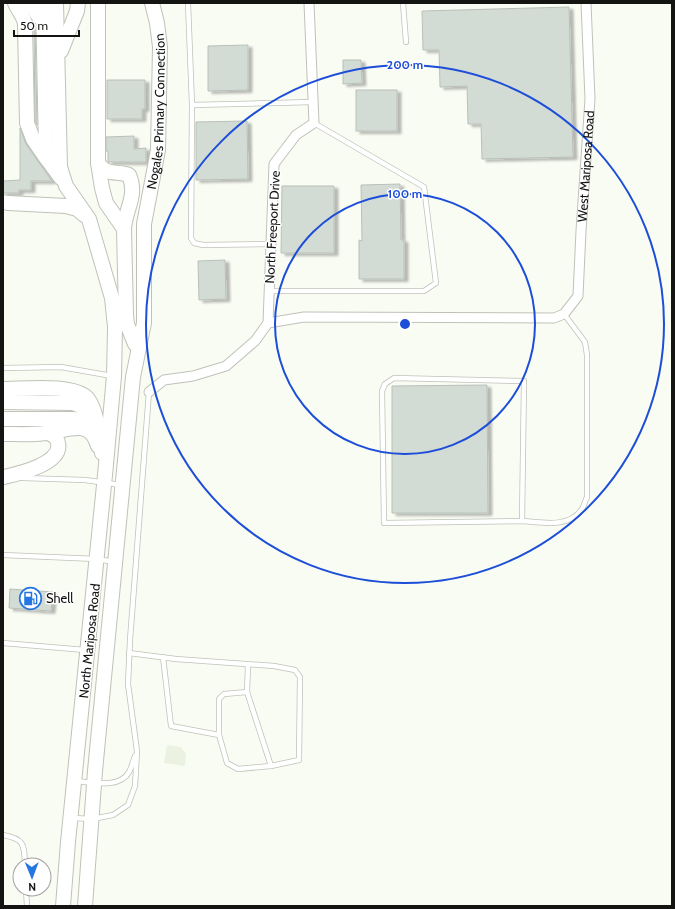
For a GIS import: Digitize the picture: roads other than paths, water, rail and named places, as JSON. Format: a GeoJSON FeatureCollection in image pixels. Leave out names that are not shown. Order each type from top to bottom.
{"type":"FeatureCollection","features":[{"type":"Feature","properties":{"kind":"highway"},"geometry":{"type":"LineString","coordinates":[[30,3],[41,21]]}},
{"type":"Feature","properties":{"kind":"highway"},"geometry":{"type":"LineString","coordinates":[[35,3],[41,21]]}},
{"type":"Feature","properties":{"kind":"highway"},"geometry":{"type":"LineString","coordinates":[[43,3],[41,21],[47,159]]}},
{"type":"Feature","properties":{"kind":"highway"},"geometry":{"type":"LineString","coordinates":[[41,21],[49,9],[49,3]]}},
{"type":"Feature","properties":{"kind":"highway"},"geometry":{"type":"LineString","coordinates":[[56,3],[60,167],[66,186]]}},
{"type":"Feature","properties":{"kind":"highway"},"geometry":{"type":"LineString","coordinates":[[58,70],[63,35],[63,3]]}},
{"type":"Feature","properties":{"kind":"highway"},"geometry":{"type":"LineString","coordinates":[[68,32],[71,20],[71,3]]}},
{"type":"Feature","properties":{"kind":"highway"},"geometry":{"type":"LineString","coordinates":[[62,48],[77,11],[78,3]]}},
{"type":"Feature","properties":{"kind":"highway"},"geometry":{"type":"LineString","coordinates":[[98,3],[98,163],[106,203],[124,229]]}},
{"type":"Feature","properties":{"kind":"highway","name":"Nogales Primary Connection"},"geometry":{"type":"LineString","coordinates":[[134,377],[144,323],[144,224],[158,150],[160,47],[152,3]]}},
{"type":"Feature","properties":{"kind":"highway"},"geometry":{"type":"LineString","coordinates":[[15,4],[23,15],[25,24],[27,123],[33,139],[88,219],[112,298],[115,327],[114,376],[134,377],[123,486]]}},
{"type":"Feature","properties":{"kind":"highway","name":"Nogales Primary Connection"},"geometry":{"type":"LineString","coordinates":[[98,163],[103,170],[110,173],[123,173],[129,175],[132,182],[132,202],[124,222],[124,229],[126,316],[127,324],[135,344]]}},
{"type":"Feature","properties":{"kind":"highway","name":"Nogales Primary Connection"},"geometry":{"type":"LineString","coordinates":[[136,360],[134,226],[138,212],[148,197]]}},
{"type":"Feature","properties":{"kind":"highway"},"geometry":{"type":"LineString","coordinates":[[3,202],[66,206],[77,209],[88,219]]}},
{"type":"Feature","properties":{"kind":"highway","name":"North Mariposa Road"},"geometry":{"type":"LineString","coordinates":[[63,906],[114,376]]}},
{"type":"Feature","properties":{"kind":"highway"},"geometry":{"type":"LineString","coordinates":[[3,389],[61,389],[83,394],[88,400],[90,426]]}},
{"type":"Feature","properties":{"kind":"highway"},"geometry":{"type":"LineString","coordinates":[[3,396],[61,395],[80,398],[86,403],[90,426]]}},
{"type":"Feature","properties":{"kind":"highway"},"geometry":{"type":"LineString","coordinates":[[3,402],[73,403],[82,407],[86,411],[104,474]]}},
{"type":"Feature","properties":{"kind":"highway"},"geometry":{"type":"LineString","coordinates":[[3,411],[70,410],[84,416],[90,426]]}},
{"type":"Feature","properties":{"kind":"highway"},"geometry":{"type":"LineString","coordinates":[[3,419],[74,419],[87,424],[99,433],[104,474]]}},
{"type":"Feature","properties":{"kind":"highway"},"geometry":{"type":"LineString","coordinates":[[3,427],[90,426]]}},
{"type":"Feature","properties":{"kind":"highway"},"geometry":{"type":"LineString","coordinates":[[3,434],[48,433],[90,426]]}},
{"type":"Feature","properties":{"kind":"highway"},"geometry":{"type":"LineString","coordinates":[[3,477],[29,471],[45,463],[55,454],[59,446],[58,440],[48,433]]}},
{"type":"Feature","properties":{"kind":"highway","name":"North Mariposa Road"},"geometry":{"type":"LineString","coordinates":[[85,906],[94,782],[123,486]]}},
{"type":"Feature","properties":{"kind":"street"},"geometry":{"type":"LineString","coordinates":[[309,3],[314,123]]}},
{"type":"Feature","properties":{"kind":"street","name":"West Mariposa Road"},"geometry":{"type":"LineString","coordinates":[[564,314],[578,296],[581,223],[590,99],[586,3]]}},
{"type":"Feature","properties":{"kind":"street","name":"North Freeport Drive"},"geometry":{"type":"LineString","coordinates":[[268,323],[274,164],[296,135],[314,123]]}},
{"type":"Feature","properties":{"kind":"street"},"geometry":{"type":"LineString","coordinates":[[149,392],[164,380],[193,376],[226,366],[255,341],[268,323],[304,317],[554,318],[564,314]]}},
{"type":"Feature","properties":{"kind":"lane"},"geometry":{"type":"LineString","coordinates":[[188,3],[192,105],[191,238],[194,243],[203,245],[271,244]]}},
{"type":"Feature","properties":{"kind":"lane"},"geometry":{"type":"LineString","coordinates":[[402,3],[406,42]]}},
{"type":"Feature","properties":{"kind":"lane"},"geometry":{"type":"LineString","coordinates":[[192,105],[313,102]]}},
{"type":"Feature","properties":{"kind":"lane"},"geometry":{"type":"LineString","coordinates":[[269,291],[424,291],[436,283],[424,188],[314,123]]}},
{"type":"Feature","properties":{"kind":"lane"},"geometry":{"type":"LineString","coordinates":[[522,521],[524,381],[394,378],[385,384],[382,391],[384,523],[522,521],[563,522],[574,517],[582,510],[587,498],[587,355],[585,342],[564,314]]}},
{"type":"Feature","properties":{"kind":"lane"},"geometry":{"type":"LineString","coordinates":[[3,368],[61,367],[114,376]]}},
{"type":"Feature","properties":{"kind":"lane"},"geometry":{"type":"LineString","coordinates":[[71,818],[92,819],[113,815],[128,805],[135,786],[137,751],[128,684],[129,653],[149,392]]}},
{"type":"Feature","properties":{"kind":"lane"},"geometry":{"type":"LineString","coordinates":[[3,477],[85,480],[104,474],[123,486]]}},
{"type":"Feature","properties":{"kind":"lane"},"geometry":{"type":"LineString","coordinates":[[3,555],[115,562]]}},
{"type":"Feature","properties":{"kind":"lane"},"geometry":{"type":"LineString","coordinates":[[3,643],[88,650]]}},
{"type":"Feature","properties":{"kind":"lane"},"geometry":{"type":"LineString","coordinates":[[129,653],[248,665],[274,666],[295,670],[300,677],[299,760],[271,766],[238,769],[227,764],[219,735],[219,699],[224,694],[247,692]]}},
{"type":"Feature","properties":{"kind":"lane"},"geometry":{"type":"LineString","coordinates":[[163,657],[171,726],[219,735]]}},
{"type":"Feature","properties":{"kind":"lane"},"geometry":{"type":"LineString","coordinates":[[248,665],[247,692],[271,766]]}},
{"type":"Feature","properties":{"kind":"lane"},"geometry":{"type":"LineString","coordinates":[[75,780],[94,782],[119,781],[129,773],[137,751]]}},
{"type":"Feature","properties":{"kind":"lane"},"geometry":{"type":"LineString","coordinates":[[3,834],[18,839],[24,846],[25,857]]}},
{"type":"Feature","properties":{"kind":"place","name":"Shell"},"geometry":{"type":"Point","coordinates":[31,598]}}]}
